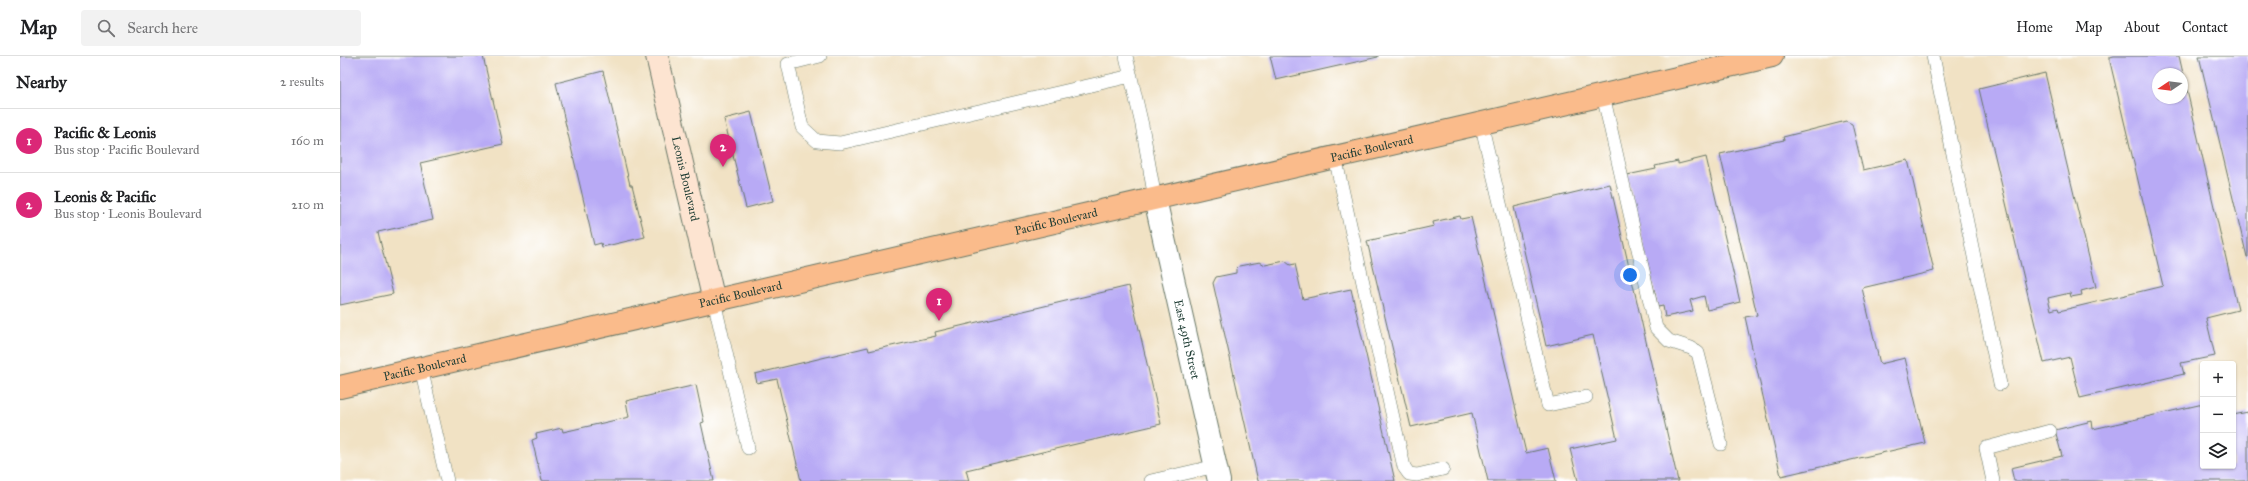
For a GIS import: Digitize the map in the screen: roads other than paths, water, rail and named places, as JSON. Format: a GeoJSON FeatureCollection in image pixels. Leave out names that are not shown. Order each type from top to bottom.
{"type":"FeatureCollection","features":[{"type":"Feature","properties":{"kind":"main road","name":"Leonis Boulevard"},"geometry":{"type":"LineString","coordinates":[[657,56],[714,301]]}},
{"type":"Feature","properties":{"kind":"main road","name":"Pacific Boulevard"},"geometry":{"type":"LineString","coordinates":[[340,387],[1772,56]]}},
{"type":"Feature","properties":{"kind":"street","name":"East 49th Street"},"geometry":{"type":"LineString","coordinates":[[1154,199],[1218,474]]}},
{"type":"Feature","properties":{"kind":"lane"},"geometry":{"type":"LineString","coordinates":[[820,56],[787,60],[802,127],[816,141],[840,143],[1131,76]]}},
{"type":"Feature","properties":{"kind":"lane"},"geometry":{"type":"LineString","coordinates":[[1126,56],[1142,125],[1154,199]]}},
{"type":"Feature","properties":{"kind":"lane"},"geometry":{"type":"LineString","coordinates":[[1933,56],[2000,384]]}},
{"type":"Feature","properties":{"kind":"lane"},"geometry":{"type":"LineString","coordinates":[[1603,95],[1656,328],[1668,341],[1691,348],[1698,353],[1721,444]]}},
{"type":"Feature","properties":{"kind":"lane"},"geometry":{"type":"LineString","coordinates":[[1481,123],[1548,406],[1586,397]]}},
{"type":"Feature","properties":{"kind":"lane"},"geometry":{"type":"LineString","coordinates":[[1335,157],[1404,467],[1409,474],[1417,475],[1443,469]]}},
{"type":"Feature","properties":{"kind":"lane"},"geometry":{"type":"LineString","coordinates":[[714,301],[748,448]]}},
{"type":"Feature","properties":{"kind":"lane"},"geometry":{"type":"LineString","coordinates":[[421,368],[447,481]]}},
{"type":"Feature","properties":{"kind":"lane"},"geometry":{"type":"LineString","coordinates":[[1993,481],[1986,448],[2050,432]]}},
{"type":"Feature","properties":{"kind":"lane"},"geometry":{"type":"LineString","coordinates":[[1151,481],[1218,474]]}},
{"type":"Feature","properties":{"kind":"place","name":"Leonis & Pacific"},"geometry":{"type":"Point","coordinates":[723,167]}},
{"type":"Feature","properties":{"kind":"place","name":"Pacific & Leonis"},"geometry":{"type":"Point","coordinates":[939,321]}}]}
